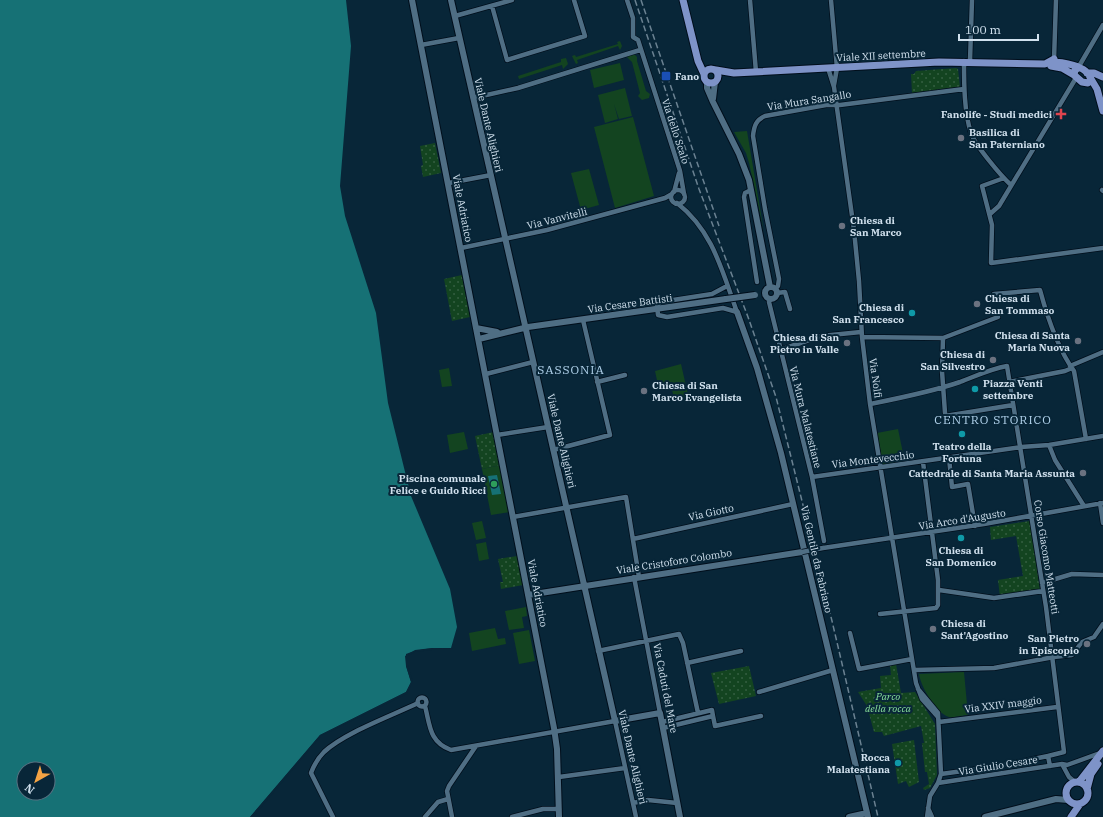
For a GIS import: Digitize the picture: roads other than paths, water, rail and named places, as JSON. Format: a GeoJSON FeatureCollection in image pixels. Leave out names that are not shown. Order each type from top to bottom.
{"type":"FeatureCollection","features":[{"type":"Feature","properties":{"kind":"main road"},"geometry":{"type":"LineString","coordinates":[[683,0],[696,51],[701,70],[707,82],[716,81],[719,76],[714,69],[703,61],[696,51]]}},
{"type":"Feature","properties":{"kind":"main road","name":"Viale XII settembre"},"geometry":{"type":"LineString","coordinates":[[714,69],[734,73],[967,61],[1057,67],[1075,76],[1088,79]]}},
{"type":"Feature","properties":{"kind":"main road","name":"Viale XII settembre"},"geometry":{"type":"LineString","coordinates":[[1030,64],[1053,61],[1070,64],[1078,68],[1088,79]]}},
{"type":"Feature","properties":{"kind":"main road"},"geometry":{"type":"LineString","coordinates":[[1075,76],[1073,72],[1078,68]]}},
{"type":"Feature","properties":{"kind":"main road"},"geometry":{"type":"LineString","coordinates":[[704,74],[706,70],[714,69]]}},
{"type":"Feature","properties":{"kind":"main road","name":"Viale XII settembre"},"geometry":{"type":"LineString","coordinates":[[716,81],[734,73]]}},
{"type":"Feature","properties":{"kind":"main road"},"geometry":{"type":"LineString","coordinates":[[1102,107],[1097,89],[1088,79],[1094,73],[1103,77]]}},
{"type":"Feature","properties":{"kind":"main road"},"geometry":{"type":"LineString","coordinates":[[1071,817],[1066,789],[1077,782],[1103,752]]}},
{"type":"Feature","properties":{"kind":"main road"},"geometry":{"type":"LineString","coordinates":[[1071,817],[1080,804],[1087,798],[1087,789],[1091,774],[1103,758]]}},
{"type":"Feature","properties":{"kind":"main road"},"geometry":{"type":"LineString","coordinates":[[1077,782],[1087,789]]}},
{"type":"Feature","properties":{"kind":"main road"},"geometry":{"type":"LineString","coordinates":[[1069,801],[1080,804]]}},
{"type":"Feature","properties":{"kind":"street","name":"Viale Adriatico"},"geometry":{"type":"LineString","coordinates":[[412,0],[449,183],[554,731],[558,778],[559,817]]}},
{"type":"Feature","properties":{"kind":"street","name":"Viale Dante Alighieri"},"geometry":{"type":"LineString","coordinates":[[451,0],[636,817]]}},
{"type":"Feature","properties":{"kind":"street"},"geometry":{"type":"LineString","coordinates":[[454,16],[512,0]]}},
{"type":"Feature","properties":{"kind":"street"},"geometry":{"type":"LineString","coordinates":[[492,6],[507,60],[585,36],[574,0]]}},
{"type":"Feature","properties":{"kind":"street","name":"Via dello Scalo"},"geometry":{"type":"LineString","coordinates":[[627,0],[634,26],[633,37],[638,40],[680,171],[684,196]]}},
{"type":"Feature","properties":{"kind":"street"},"geometry":{"type":"LineString","coordinates":[[750,0],[756,72]]}},
{"type":"Feature","properties":{"kind":"street","name":"Via Nolfi"},"geometry":{"type":"LineString","coordinates":[[830,0],[837,68],[834,86],[835,104],[854,230],[862,334],[870,404],[918,689],[922,698],[939,720]]}},
{"type":"Feature","properties":{"kind":"street"},"geometry":{"type":"LineString","coordinates":[[972,0],[964,89],[971,134],[1011,185]]}},
{"type":"Feature","properties":{"kind":"street"},"geometry":{"type":"LineString","coordinates":[[1053,61],[1056,0]]}},
{"type":"Feature","properties":{"kind":"street"},"geometry":{"type":"LineString","coordinates":[[1078,68],[1103,25]]}},
{"type":"Feature","properties":{"kind":"street"},"geometry":{"type":"LineString","coordinates":[[422,45],[459,38]]}},
{"type":"Feature","properties":{"kind":"street"},"geometry":{"type":"LineString","coordinates":[[473,98],[518,88],[640,50]]}},
{"type":"Feature","properties":{"kind":"street","name":"Via Nolfi"},"geometry":{"type":"LineString","coordinates":[[828,68],[834,86]]}},
{"type":"Feature","properties":{"kind":"street"},"geometry":{"type":"LineString","coordinates":[[990,214],[998,206],[1011,185],[1075,76]]}},
{"type":"Feature","properties":{"kind":"street"},"geometry":{"type":"LineString","coordinates":[[713,102],[716,81]]}},
{"type":"Feature","properties":{"kind":"street"},"geometry":{"type":"LineString","coordinates":[[707,82],[707,88],[713,102],[741,159],[751,190],[774,290],[774,298],[768,297],[766,290],[774,290],[785,292],[790,308]]}},
{"type":"Feature","properties":{"kind":"street","name":"Via Mura Sangallo"},"geometry":{"type":"LineString","coordinates":[[774,290],[778,286],[779,279],[760,183],[753,129],[760,119],[765,116],[835,104],[964,89]]}},
{"type":"Feature","properties":{"kind":"street","name":"Via dello Scalo"},"geometry":{"type":"LineString","coordinates":[[673,193],[680,171]]}},
{"type":"Feature","properties":{"kind":"street"},"geometry":{"type":"LineString","coordinates":[[449,183],[490,175]]}},
{"type":"Feature","properties":{"kind":"street"},"geometry":{"type":"LineString","coordinates":[[1004,178],[982,186],[990,214],[992,232],[991,262],[1103,248]]}},
{"type":"Feature","properties":{"kind":"street"},"geometry":{"type":"LineString","coordinates":[[751,190],[745,193],[744,197],[758,282]]}},
{"type":"Feature","properties":{"kind":"street"},"geometry":{"type":"LineString","coordinates":[[681,191],[684,196],[681,203],[676,203],[673,193],[681,191]]}},
{"type":"Feature","properties":{"kind":"street","name":"Via Vanvitelli"},"geometry":{"type":"LineString","coordinates":[[461,248],[547,230],[656,200],[673,193]]}},
{"type":"Feature","properties":{"kind":"street","name":"Via Gentile da Fabriano"},"geometry":{"type":"LineString","coordinates":[[684,196],[689,213]]}},
{"type":"Feature","properties":{"kind":"street","name":"Via Vanvitelli"},"geometry":{"type":"LineString","coordinates":[[656,200],[676,203]]}},
{"type":"Feature","properties":{"kind":"street","name":"Via Gentile da Fabriano"},"geometry":{"type":"LineString","coordinates":[[676,203],[699,223],[710,242],[737,312],[764,389],[794,504],[868,815]]}},
{"type":"Feature","properties":{"kind":"street"},"geometry":{"type":"LineString","coordinates":[[727,286],[712,294],[660,302],[656,309],[658,315],[662,317],[723,308],[737,312]]}},
{"type":"Feature","properties":{"kind":"street"},"geometry":{"type":"LineString","coordinates":[[994,294],[1040,290],[1045,309],[1071,367],[1077,385],[1086,439]]}},
{"type":"Feature","properties":{"kind":"street","name":"Via Cesare Battisti"},"geometry":{"type":"LineString","coordinates":[[479,338],[526,328],[726,299],[755,295],[768,297]]}},
{"type":"Feature","properties":{"kind":"street","name":"Via Mura Malatestiane"},"geometry":{"type":"LineString","coordinates":[[768,297],[812,477],[824,541]]}},
{"type":"Feature","properties":{"kind":"street"},"geometry":{"type":"LineString","coordinates":[[780,350],[821,336],[862,334],[943,338],[998,317]]}},
{"type":"Feature","properties":{"kind":"street"},"geometry":{"type":"LineString","coordinates":[[553,450],[610,435],[583,320]]}},
{"type":"Feature","properties":{"kind":"street","name":"Via Cesare Battisti"},"geometry":{"type":"LineString","coordinates":[[476,328],[499,333]]}},
{"type":"Feature","properties":{"kind":"street"},"geometry":{"type":"LineString","coordinates":[[943,338],[942,386],[945,415],[1013,405]]}},
{"type":"Feature","properties":{"kind":"street"},"geometry":{"type":"LineString","coordinates":[[1009,382],[1065,372],[1071,367],[1103,352]]}},
{"type":"Feature","properties":{"kind":"street"},"geometry":{"type":"LineString","coordinates":[[486,374],[533,362]]}},
{"type":"Feature","properties":{"kind":"street","name":"Corso Giacomo Matteotti"},"geometry":{"type":"LineString","coordinates":[[942,386],[959,382],[993,368],[1007,366],[1042,583],[1064,752],[1048,756]]}},
{"type":"Feature","properties":{"kind":"street"},"geometry":{"type":"LineString","coordinates":[[597,382],[624,374]]}},
{"type":"Feature","properties":{"kind":"street"},"geometry":{"type":"LineString","coordinates":[[870,404],[902,398],[942,386]]}},
{"type":"Feature","properties":{"kind":"street"},"geometry":{"type":"LineString","coordinates":[[497,435],[548,427]]}},
{"type":"Feature","properties":{"kind":"street","name":"Via Montevecchio"},"geometry":{"type":"LineString","coordinates":[[812,477],[940,460],[1021,447],[1050,445],[1103,436]]}},
{"type":"Feature","properties":{"kind":"street"},"geometry":{"type":"LineString","coordinates":[[1050,445],[1055,460],[1084,506]]}},
{"type":"Feature","properties":{"kind":"street"},"geometry":{"type":"LineString","coordinates":[[949,458],[952,487],[968,484],[975,526]]}},
{"type":"Feature","properties":{"kind":"street"},"geometry":{"type":"LineString","coordinates":[[880,614],[936,608],[939,590],[923,462]]}},
{"type":"Feature","properties":{"kind":"street","name":"Via Caduti del Mare"},"geometry":{"type":"LineString","coordinates":[[566,508],[626,497],[646,641],[680,817]]}},
{"type":"Feature","properties":{"kind":"street"},"geometry":{"type":"LineString","coordinates":[[1101,503],[1103,523]]}},
{"type":"Feature","properties":{"kind":"street","name":"Via Arco d'Augusto"},"geometry":{"type":"LineString","coordinates":[[823,548],[932,533],[1101,503]]}},
{"type":"Feature","properties":{"kind":"street","name":"Via Giotto"},"geometry":{"type":"LineString","coordinates":[[633,539],[794,504]]}},
{"type":"Feature","properties":{"kind":"street"},"geometry":{"type":"LineString","coordinates":[[513,517],[566,508]]}},
{"type":"Feature","properties":{"kind":"street","name":"Viale Cristoforo Colombo"},"geometry":{"type":"LineString","coordinates":[[528,595],[823,548]]}},
{"type":"Feature","properties":{"kind":"street"},"geometry":{"type":"LineString","coordinates":[[1042,583],[1072,574],[1103,575]]}},
{"type":"Feature","properties":{"kind":"street"},"geometry":{"type":"LineString","coordinates":[[939,590],[994,598],[1043,591]]}},
{"type":"Feature","properties":{"kind":"street"},"geometry":{"type":"LineString","coordinates":[[914,670],[965,668],[972,670],[1004,667],[1052,657],[1072,655],[1082,642],[1094,637],[1103,624]]}},
{"type":"Feature","properties":{"kind":"street"},"geometry":{"type":"LineString","coordinates":[[850,633],[859,669],[912,659]]}},
{"type":"Feature","properties":{"kind":"street"},"geometry":{"type":"LineString","coordinates":[[598,651],[679,634],[683,643],[698,713]]}},
{"type":"Feature","properties":{"kind":"street"},"geometry":{"type":"LineString","coordinates":[[687,663],[741,651]]}},
{"type":"Feature","properties":{"kind":"street"},"geometry":{"type":"LineString","coordinates":[[759,692],[833,670]]}},
{"type":"Feature","properties":{"kind":"street"},"geometry":{"type":"LineString","coordinates":[[333,817],[311,773],[316,761],[337,741],[418,703],[419,698],[422,697],[426,701],[425,706],[433,737],[436,742],[451,750],[660,713]]}},
{"type":"Feature","properties":{"kind":"street"},"geometry":{"type":"LineString","coordinates":[[418,703],[420,706],[425,706]]}},
{"type":"Feature","properties":{"kind":"street","name":"Via XXIV maggio"},"geometry":{"type":"LineString","coordinates":[[939,720],[950,720],[1057,707]]}},
{"type":"Feature","properties":{"kind":"street"},"geometry":{"type":"LineString","coordinates":[[663,725],[698,713],[712,710],[715,726],[761,716]]}},
{"type":"Feature","properties":{"kind":"street"},"geometry":{"type":"LineString","coordinates":[[663,725],[713,716]]}},
{"type":"Feature","properties":{"kind":"street"},"geometry":{"type":"LineString","coordinates":[[927,817],[930,796],[938,783],[941,774],[939,720]]}},
{"type":"Feature","properties":{"kind":"street"},"geometry":{"type":"LineString","coordinates":[[452,817],[447,791],[476,746]]}},
{"type":"Feature","properties":{"kind":"street","name":"Via Giulio Cesare"},"geometry":{"type":"LineString","coordinates":[[938,783],[1062,764],[1067,765],[1103,752]]}},
{"type":"Feature","properties":{"kind":"street"},"geometry":{"type":"LineString","coordinates":[[941,774],[999,766],[1048,756],[1050,766]]}},
{"type":"Feature","properties":{"kind":"street"},"geometry":{"type":"LineString","coordinates":[[1062,764],[1069,777],[1077,782]]}},
{"type":"Feature","properties":{"kind":"street"},"geometry":{"type":"LineString","coordinates":[[558,778],[625,768]]}},
{"type":"Feature","properties":{"kind":"street"},"geometry":{"type":"LineString","coordinates":[[425,817],[438,802],[448,799]]}},
{"type":"Feature","properties":{"kind":"street"},"geometry":{"type":"LineString","coordinates":[[985,817],[1056,799],[1069,801]]}},
{"type":"Feature","properties":{"kind":"street"},"geometry":{"type":"LineString","coordinates":[[633,803],[646,800],[677,803]]}},
{"type":"Feature","properties":{"kind":"street"},"geometry":{"type":"LineString","coordinates":[[928,807],[932,817]]}},
{"type":"Feature","properties":{"kind":"street"},"geometry":{"type":"LineString","coordinates":[[512,817],[543,809],[559,809]]}},
{"type":"Feature","properties":{"kind":"street"},"geometry":{"type":"LineString","coordinates":[[849,817],[868,815]]}},
{"type":"Feature","properties":{"kind":"railway"},"geometry":{"type":"LineString","coordinates":[[635,0],[699,189],[748,317],[776,397],[832,621],[878,817]]}},
{"type":"Feature","properties":{"kind":"railway"},"geometry":{"type":"LineString","coordinates":[[641,0],[719,226]]}},
{"type":"Feature","properties":{"kind":"place","name":"Fano"},"geometry":{"type":"Point","coordinates":[666,76]}},
{"type":"Feature","properties":{"kind":"place","name":"Fanolife - Studi medici"},"geometry":{"type":"Point","coordinates":[1061,114]}},
{"type":"Feature","properties":{"kind":"place","name":"Basilica di San Paterniano"},"geometry":{"type":"Point","coordinates":[961,138]}},
{"type":"Feature","properties":{"kind":"place","name":"Chiesa di San Marco"},"geometry":{"type":"Point","coordinates":[842,226]}},
{"type":"Feature","properties":{"kind":"place","name":"Chiesa di San Tommaso"},"geometry":{"type":"Point","coordinates":[977,304]}},
{"type":"Feature","properties":{"kind":"place","name":"Chiesa di San Francesco"},"geometry":{"type":"Point","coordinates":[912,313]}},
{"type":"Feature","properties":{"kind":"place","name":"Chiesa di Santa Maria Nuova"},"geometry":{"type":"Point","coordinates":[1078,341]}},
{"type":"Feature","properties":{"kind":"place","name":"Chiesa di San Pietro in Valle"},"geometry":{"type":"Point","coordinates":[847,343]}},
{"type":"Feature","properties":{"kind":"place","name":"Chiesa di San Silvestro"},"geometry":{"type":"Point","coordinates":[993,360]}},
{"type":"Feature","properties":{"kind":"place","name":"Piazza Venti settembre"},"geometry":{"type":"Point","coordinates":[975,389]}},
{"type":"Feature","properties":{"kind":"place","name":"Chiesa di San Marco Evangelista"},"geometry":{"type":"Point","coordinates":[644,391]}},
{"type":"Feature","properties":{"kind":"place","name":"Teatro della Fortuna"},"geometry":{"type":"Point","coordinates":[962,434]}},
{"type":"Feature","properties":{"kind":"place","name":"Cattedrale di Santa Maria Assunta"},"geometry":{"type":"Point","coordinates":[1083,473]}},
{"type":"Feature","properties":{"kind":"place","name":"Piscina comunale Felice e Guido Ricci"},"geometry":{"type":"Point","coordinates":[494,484]}},
{"type":"Feature","properties":{"kind":"place","name":"Chiesa di San Domenico"},"geometry":{"type":"Point","coordinates":[961,538]}},
{"type":"Feature","properties":{"kind":"place","name":"Chiesa di Sant'Agostino"},"geometry":{"type":"Point","coordinates":[933,629]}},
{"type":"Feature","properties":{"kind":"place","name":"San Pietro in Episcopio"},"geometry":{"type":"Point","coordinates":[1087,644]}},
{"type":"Feature","properties":{"kind":"place","name":"Rocca Malatestiana"},"geometry":{"type":"Point","coordinates":[898,763]}},
{"type":"Feature","properties":{"kind":"district","name":"SASSONIA"},"geometry":{"type":"Point","coordinates":[571,370]}},
{"type":"Feature","properties":{"kind":"district","name":"CENTRO STORICO"},"geometry":{"type":"Point","coordinates":[993,420]}},
{"type":"Feature","properties":{"kind":"park label","name":"Parco della rocca"},"geometry":{"type":"Point","coordinates":[888,702]}}]}
